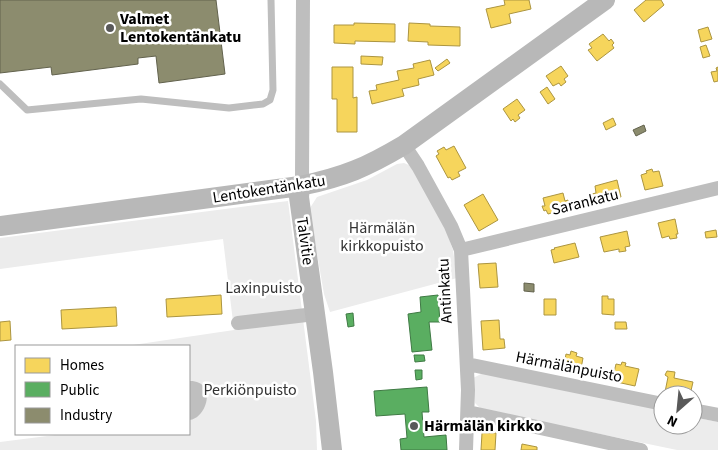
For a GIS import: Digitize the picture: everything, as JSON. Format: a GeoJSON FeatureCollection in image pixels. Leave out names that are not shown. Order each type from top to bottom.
{"type":"FeatureCollection","features":[{"type":"Feature","properties":{"kind":"street","name":"Talvitie"},"geometry":{"type":"LineString","coordinates":[[303,0],[302,167],[299,197],[332,450]]}},
{"type":"Feature","properties":{"kind":"street","name":"Lentokentänkatu"},"geometry":{"type":"LineString","coordinates":[[0,226],[300,186],[352,173],[373,164],[404,145],[605,0]]}},
{"type":"Feature","properties":{"kind":"street","name":"Antinkatu"},"geometry":{"type":"LineString","coordinates":[[404,145],[418,166],[451,226],[461,250],[467,364],[468,412],[466,450]]}},
{"type":"Feature","properties":{"kind":"street","name":"Sarankatu"},"geometry":{"type":"LineString","coordinates":[[461,250],[718,188]]}},
{"type":"Feature","properties":{"kind":"street"},"geometry":{"type":"LineString","coordinates":[[238,323],[315,314]]}},
{"type":"Feature","properties":{"kind":"street","name":"Härmälänpuisto"},"geometry":{"type":"LineString","coordinates":[[467,364],[653,402]]}},
{"type":"Feature","properties":{"kind":"street"},"geometry":{"type":"LineString","coordinates":[[468,412],[640,450]]}},
{"type":"Feature","properties":{"kind":"street"},"geometry":{"type":"LineString","coordinates":[[703,412],[718,415]]}},
{"type":"Feature","properties":{"kind":"lane"},"geometry":{"type":"LineString","coordinates":[[0,84],[27,110],[141,99],[229,108],[264,104],[270,100],[273,90],[272,0]]}},
{"type":"Feature","properties":{"kind":"green space","name":"Härmälän kirkkopuisto"},"geometry":{"type":"Polygon","coordinates":[[[404,163],[411,166],[444,224],[453,250],[457,278],[330,312],[324,294],[310,208],[317,197],[367,180],[397,164],[404,163]]]}},
{"type":"Feature","properties":{"kind":"green space"},"geometry":{"type":"Polygon","coordinates":[[[288,201],[316,421],[317,450],[0,450],[0,442],[55,435],[190,435],[190,345],[133,345],[234,330],[223,239],[0,269],[0,238],[288,201]]]}},
{"type":"Feature","properties":{"kind":"green space"},"geometry":{"type":"Polygon","coordinates":[[[485,372],[653,408],[653,435],[703,435],[703,419],[718,422],[718,450],[677,450],[481,409],[475,403],[473,378],[485,372]]]}},
{"type":"Feature","properties":{"kind":"shaded area"},"geometry":{"type":"Polygon","coordinates":[[[190,381],[198,382],[204,387],[207,400],[201,413],[190,420],[190,381]]]}},
{"type":"Feature","properties":{"kind":"building: Homes"},"geometry":{"type":"Polygon","coordinates":[[[504,0],[529,0],[531,9],[509,14],[511,23],[491,28],[486,9],[505,5],[504,0]]]}},
{"type":"Feature","properties":{"kind":"building: Homes"},"geometry":{"type":"Polygon","coordinates":[[[646,0],[661,0],[664,5],[644,22],[634,10],[646,0]]]}},
{"type":"Feature","properties":{"kind":"building: Homes"},"geometry":{"type":"Polygon","coordinates":[[[354,23],[395,24],[395,42],[355,41],[355,44],[334,43],[334,25],[354,25],[354,23]]]}},
{"type":"Feature","properties":{"kind":"building: Homes"},"geometry":{"type":"Polygon","coordinates":[[[409,23],[460,27],[460,46],[428,45],[428,42],[408,41],[409,23]]]}},
{"type":"Feature","properties":{"kind":"building: Homes"},"geometry":{"type":"Polygon","coordinates":[[[708,27],[712,39],[701,42],[698,30],[708,27]]]}},
{"type":"Feature","properties":{"kind":"building: Homes"},"geometry":{"type":"Polygon","coordinates":[[[603,34],[609,41],[611,39],[614,43],[612,45],[614,48],[597,61],[588,50],[592,48],[589,44],[603,34]]]}},
{"type":"Feature","properties":{"kind":"building: Homes"},"geometry":{"type":"Polygon","coordinates":[[[706,45],[710,56],[703,58],[700,47],[706,45]]]}},
{"type":"Feature","properties":{"kind":"building: Homes"},"geometry":{"type":"Polygon","coordinates":[[[361,56],[383,57],[382,65],[361,64],[361,56]]]}},
{"type":"Feature","properties":{"kind":"building: Homes"},"geometry":{"type":"Polygon","coordinates":[[[447,59],[450,63],[438,71],[435,68],[447,59]]]}},
{"type":"Feature","properties":{"kind":"building: Homes"},"geometry":{"type":"Polygon","coordinates":[[[430,60],[434,75],[418,79],[419,85],[402,89],[404,96],[372,104],[369,91],[377,90],[376,85],[399,80],[397,71],[414,68],[413,64],[430,60]]]}},
{"type":"Feature","properties":{"kind":"building: Homes"},"geometry":{"type":"Polygon","coordinates":[[[561,66],[568,76],[564,79],[566,82],[561,86],[559,83],[553,86],[546,76],[561,66]]]}},
{"type":"Feature","properties":{"kind":"building: Homes"},"geometry":{"type":"Polygon","coordinates":[[[332,67],[353,67],[353,98],[357,97],[357,132],[337,132],[337,99],[332,99],[332,67]]]}},
{"type":"Feature","properties":{"kind":"building: Homes"},"geometry":{"type":"Polygon","coordinates":[[[718,67],[718,81],[714,82],[711,72],[717,71],[716,68],[718,67]]]}},
{"type":"Feature","properties":{"kind":"building: Homes"},"geometry":{"type":"Polygon","coordinates":[[[547,87],[555,99],[548,104],[540,92],[547,87]]]}},
{"type":"Feature","properties":{"kind":"building: Homes"},"geometry":{"type":"Polygon","coordinates":[[[517,99],[525,110],[518,115],[520,118],[515,122],[513,119],[511,121],[503,109],[517,99]]]}},
{"type":"Feature","properties":{"kind":"building: Homes"},"geometry":{"type":"Polygon","coordinates":[[[613,118],[616,125],[606,130],[603,123],[613,118]]]}},
{"type":"Feature","properties":{"kind":"building: Homes"},"geometry":{"type":"Polygon","coordinates":[[[454,146],[466,168],[458,172],[460,176],[452,180],[450,177],[448,178],[436,156],[439,154],[437,151],[444,147],[446,150],[454,146]]]}},
{"type":"Feature","properties":{"kind":"building: Homes"},"geometry":{"type":"Polygon","coordinates":[[[652,169],[653,172],[659,171],[663,186],[645,190],[641,175],[652,169]]]}},
{"type":"Feature","properties":{"kind":"building: Homes"},"geometry":{"type":"Polygon","coordinates":[[[617,180],[621,197],[594,202],[592,194],[596,193],[595,186],[617,180]]]}},
{"type":"Feature","properties":{"kind":"building: Homes"},"geometry":{"type":"Polygon","coordinates":[[[563,193],[565,201],[568,200],[569,205],[567,209],[548,214],[546,210],[544,211],[542,206],[545,206],[543,198],[563,193]]]}},
{"type":"Feature","properties":{"kind":"building: Homes"},"geometry":{"type":"Polygon","coordinates":[[[483,194],[498,220],[479,231],[464,205],[483,194]]]}},
{"type":"Feature","properties":{"kind":"building: Homes"},"geometry":{"type":"Polygon","coordinates":[[[675,219],[677,238],[670,239],[669,236],[662,238],[658,223],[675,219]]]}},
{"type":"Feature","properties":{"kind":"building: Homes"},"geometry":{"type":"Polygon","coordinates":[[[716,230],[717,237],[706,238],[705,232],[716,230]]]}},
{"type":"Feature","properties":{"kind":"building: Homes"},"geometry":{"type":"Polygon","coordinates":[[[627,231],[630,246],[625,247],[626,251],[619,252],[619,249],[604,252],[600,237],[627,231]]]}},
{"type":"Feature","properties":{"kind":"building: Homes"},"geometry":{"type":"Polygon","coordinates":[[[575,243],[579,257],[554,263],[551,250],[575,243]]]}},
{"type":"Feature","properties":{"kind":"building: Homes"},"geometry":{"type":"Polygon","coordinates":[[[496,263],[498,287],[480,288],[478,264],[496,263]]]}},
{"type":"Feature","properties":{"kind":"building: Homes"},"geometry":{"type":"Polygon","coordinates":[[[221,295],[222,314],[167,317],[166,299],[221,295]]]}},
{"type":"Feature","properties":{"kind":"building: Homes"},"geometry":{"type":"Polygon","coordinates":[[[602,296],[614,299],[614,315],[602,314],[602,296]]]}},
{"type":"Feature","properties":{"kind":"building: Homes"},"geometry":{"type":"Polygon","coordinates":[[[544,299],[556,299],[556,315],[544,315],[544,299]]]}},
{"type":"Feature","properties":{"kind":"building: Homes"},"geometry":{"type":"Polygon","coordinates":[[[116,307],[117,326],[62,329],[61,310],[116,307]]]}},
{"type":"Feature","properties":{"kind":"building: Homes"},"geometry":{"type":"Polygon","coordinates":[[[499,320],[500,339],[504,339],[505,348],[483,350],[481,321],[499,320]]]}},
{"type":"Feature","properties":{"kind":"building: Homes"},"geometry":{"type":"Polygon","coordinates":[[[10,321],[11,340],[0,341],[0,322],[10,321]]]}},
{"type":"Feature","properties":{"kind":"building: Homes"},"geometry":{"type":"Polygon","coordinates":[[[615,322],[626,322],[627,329],[615,329],[615,322]]]}},
{"type":"Feature","properties":{"kind":"building: Homes"},"geometry":{"type":"Polygon","coordinates":[[[571,351],[577,353],[576,356],[583,358],[580,374],[563,371],[566,354],[570,355],[571,351]]]}},
{"type":"Feature","properties":{"kind":"building: Homes"},"geometry":{"type":"Polygon","coordinates":[[[622,362],[626,363],[625,366],[639,369],[635,386],[612,381],[616,364],[621,365],[622,362]]]}},
{"type":"Feature","properties":{"kind":"building: Homes"},"geometry":{"type":"Polygon","coordinates":[[[667,371],[675,372],[674,378],[693,382],[692,385],[666,385],[668,377],[665,375],[667,371]]]}},
{"type":"Feature","properties":{"kind":"building: Homes"},"geometry":{"type":"Polygon","coordinates":[[[482,433],[496,433],[495,450],[481,450],[482,433]]]}},
{"type":"Feature","properties":{"kind":"building: Homes"},"geometry":{"type":"Polygon","coordinates":[[[522,444],[537,447],[537,450],[521,450],[522,444]]]}},
{"type":"Feature","properties":{"kind":"building: Public"},"geometry":{"type":"Polygon","coordinates":[[[438,295],[440,322],[429,322],[432,350],[412,352],[408,314],[421,312],[420,297],[438,295]]]}},
{"type":"Feature","properties":{"kind":"building: Public"},"geometry":{"type":"Polygon","coordinates":[[[353,313],[354,326],[348,327],[346,314],[353,313]]]}},
{"type":"Feature","properties":{"kind":"building: Public"},"geometry":{"type":"Polygon","coordinates":[[[414,355],[424,355],[425,361],[415,362],[414,355]]]}},
{"type":"Feature","properties":{"kind":"building: Public"},"geometry":{"type":"Polygon","coordinates":[[[415,370],[422,370],[422,379],[416,380],[415,370]]]}},
{"type":"Feature","properties":{"kind":"building: Public","name":"Härmälän kirkko"},"geometry":{"type":"Polygon","coordinates":[[[427,387],[429,412],[422,412],[424,437],[446,435],[447,450],[401,450],[400,439],[407,438],[405,414],[376,416],[374,391],[427,387]]]}},
{"type":"Feature","properties":{"kind":"building: Industry","name":"Valmet Lentokentänkatu"},"geometry":{"type":"Polygon","coordinates":[[[0,0],[216,0],[225,74],[159,83],[156,56],[138,58],[138,64],[52,75],[51,67],[0,73],[0,0]]]}},
{"type":"Feature","properties":{"kind":"building: Industry"},"geometry":{"type":"Polygon","coordinates":[[[644,125],[646,131],[636,136],[633,130],[644,125]]]}},
{"type":"Feature","properties":{"kind":"building: Industry"},"geometry":{"type":"Polygon","coordinates":[[[524,283],[534,284],[534,292],[524,291],[524,283]]]}},
{"type":"Feature","properties":{"kind":"place","name":"Valmet Lentokentänkatu"},"geometry":{"type":"Point","coordinates":[110,28]}},
{"type":"Feature","properties":{"kind":"place","name":"Härmälän kirkko"},"geometry":{"type":"Point","coordinates":[414,426]}},
{"type":"Feature","properties":{"kind":"park label","name":"Laxinpuisto"},"geometry":{"type":"Point","coordinates":[264,288]}},
{"type":"Feature","properties":{"kind":"park label","name":"Perkiönpuisto"},"geometry":{"type":"Point","coordinates":[250,390]}}]}
